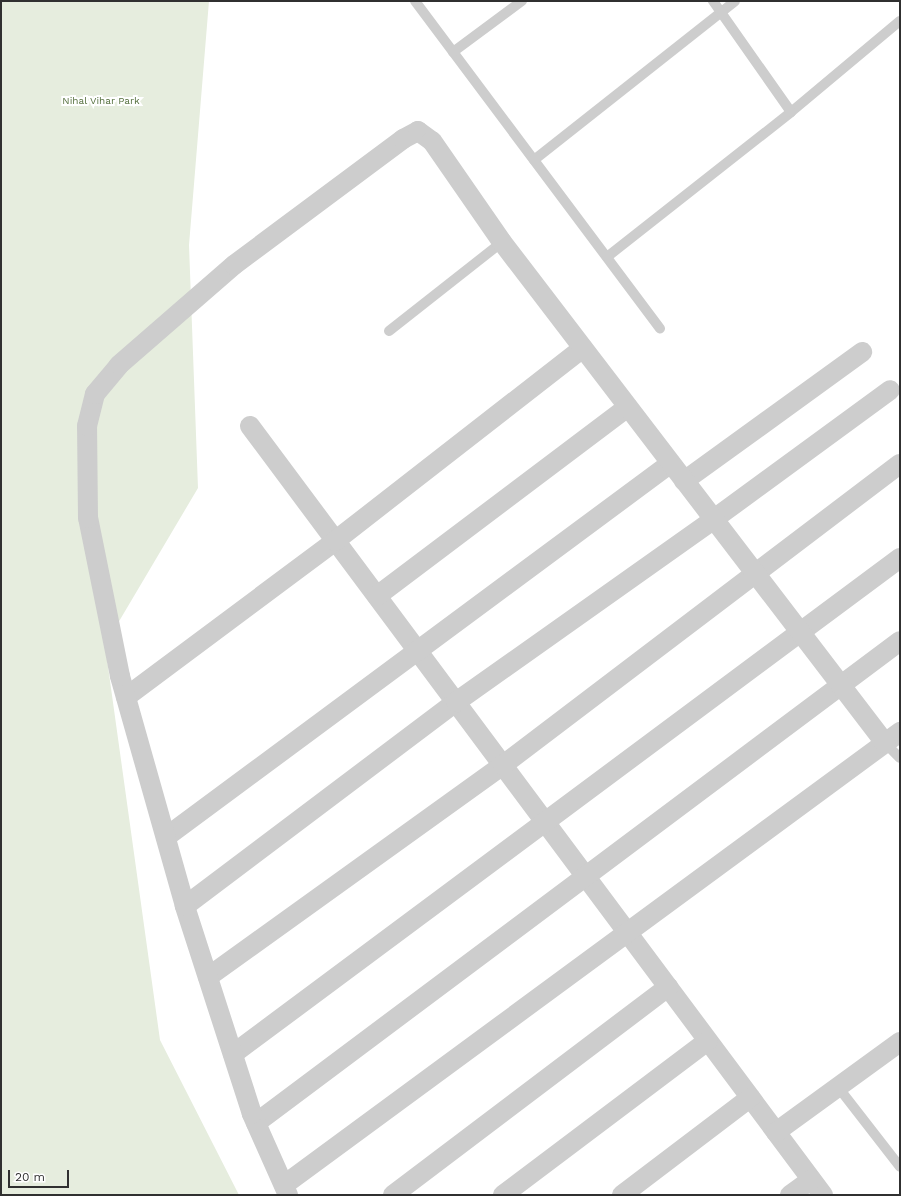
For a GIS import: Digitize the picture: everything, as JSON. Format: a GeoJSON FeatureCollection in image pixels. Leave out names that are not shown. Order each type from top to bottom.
{"type":"FeatureCollection","features":[{"type":"Feature","properties":{"kind":"street"},"geometry":{"type":"LineString","coordinates":[[418,131],[432,141],[502,242],[840,685],[892,737],[626,931],[286,1190],[256,1122],[208,977],[185,906],[126,697],[88,518],[87,426],[95,394],[119,365],[234,265],[403,139],[418,131]]}},
{"type":"Feature","properties":{"kind":"street"},"geometry":{"type":"LineString","coordinates":[[126,697],[335,541],[583,348]]}},
{"type":"Feature","properties":{"kind":"street"},"geometry":{"type":"LineString","coordinates":[[684,481],[862,352]]}},
{"type":"Feature","properties":{"kind":"street"},"geometry":{"type":"LineString","coordinates":[[185,906],[456,702],[714,519],[890,390]]}},
{"type":"Feature","properties":{"kind":"street"},"geometry":{"type":"LineString","coordinates":[[376,596],[628,407]]}},
{"type":"Feature","properties":{"kind":"street"},"geometry":{"type":"LineString","coordinates":[[250,426],[817,1187],[790,1195]]}},
{"type":"Feature","properties":{"kind":"street"},"geometry":{"type":"LineString","coordinates":[[166,837],[671,463]]}},
{"type":"Feature","properties":{"kind":"street"},"geometry":{"type":"LineString","coordinates":[[208,977],[503,765],[900,464]]}},
{"type":"Feature","properties":{"kind":"street"},"geometry":{"type":"LineString","coordinates":[[233,1054],[544,821],[801,633],[900,558]]}},
{"type":"Feature","properties":{"kind":"street"},"geometry":{"type":"LineString","coordinates":[[256,1122],[586,878],[900,641]]}},
{"type":"Feature","properties":{"kind":"street"},"geometry":{"type":"LineString","coordinates":[[393,1195],[668,987]]}},
{"type":"Feature","properties":{"kind":"street"},"geometry":{"type":"LineString","coordinates":[[503,1195],[708,1041]]}},
{"type":"Feature","properties":{"kind":"street"},"geometry":{"type":"LineString","coordinates":[[776,1132],[900,1042]]}},
{"type":"Feature","properties":{"kind":"street"},"geometry":{"type":"LineString","coordinates":[[622,1195],[750,1098]]}},
{"type":"Feature","properties":{"kind":"lane"},"geometry":{"type":"LineString","coordinates":[[415,1],[660,328]]}},
{"type":"Feature","properties":{"kind":"lane"},"geometry":{"type":"LineString","coordinates":[[453,52],[522,1]]}},
{"type":"Feature","properties":{"kind":"lane"},"geometry":{"type":"LineString","coordinates":[[713,1],[791,112]]}},
{"type":"Feature","properties":{"kind":"lane"},"geometry":{"type":"LineString","coordinates":[[534,160],[735,1]]}},
{"type":"Feature","properties":{"kind":"lane"},"geometry":{"type":"LineString","coordinates":[[607,257],[791,112],[900,21]]}},
{"type":"Feature","properties":{"kind":"lane"},"geometry":{"type":"LineString","coordinates":[[389,331],[502,242]]}},
{"type":"Feature","properties":{"kind":"lane"},"geometry":{"type":"LineString","coordinates":[[892,737],[900,758]]}},
{"type":"Feature","properties":{"kind":"lane"},"geometry":{"type":"LineString","coordinates":[[838,1087],[900,1167]]}},
{"type":"Feature","properties":{"kind":"green space","name":"Nihal Vihar Park"},"geometry":{"type":"Polygon","coordinates":[[[1,1],[209,1],[189,245],[198,488],[105,645],[160,1040],[239,1195],[1,1195],[1,1]]]}}]}
